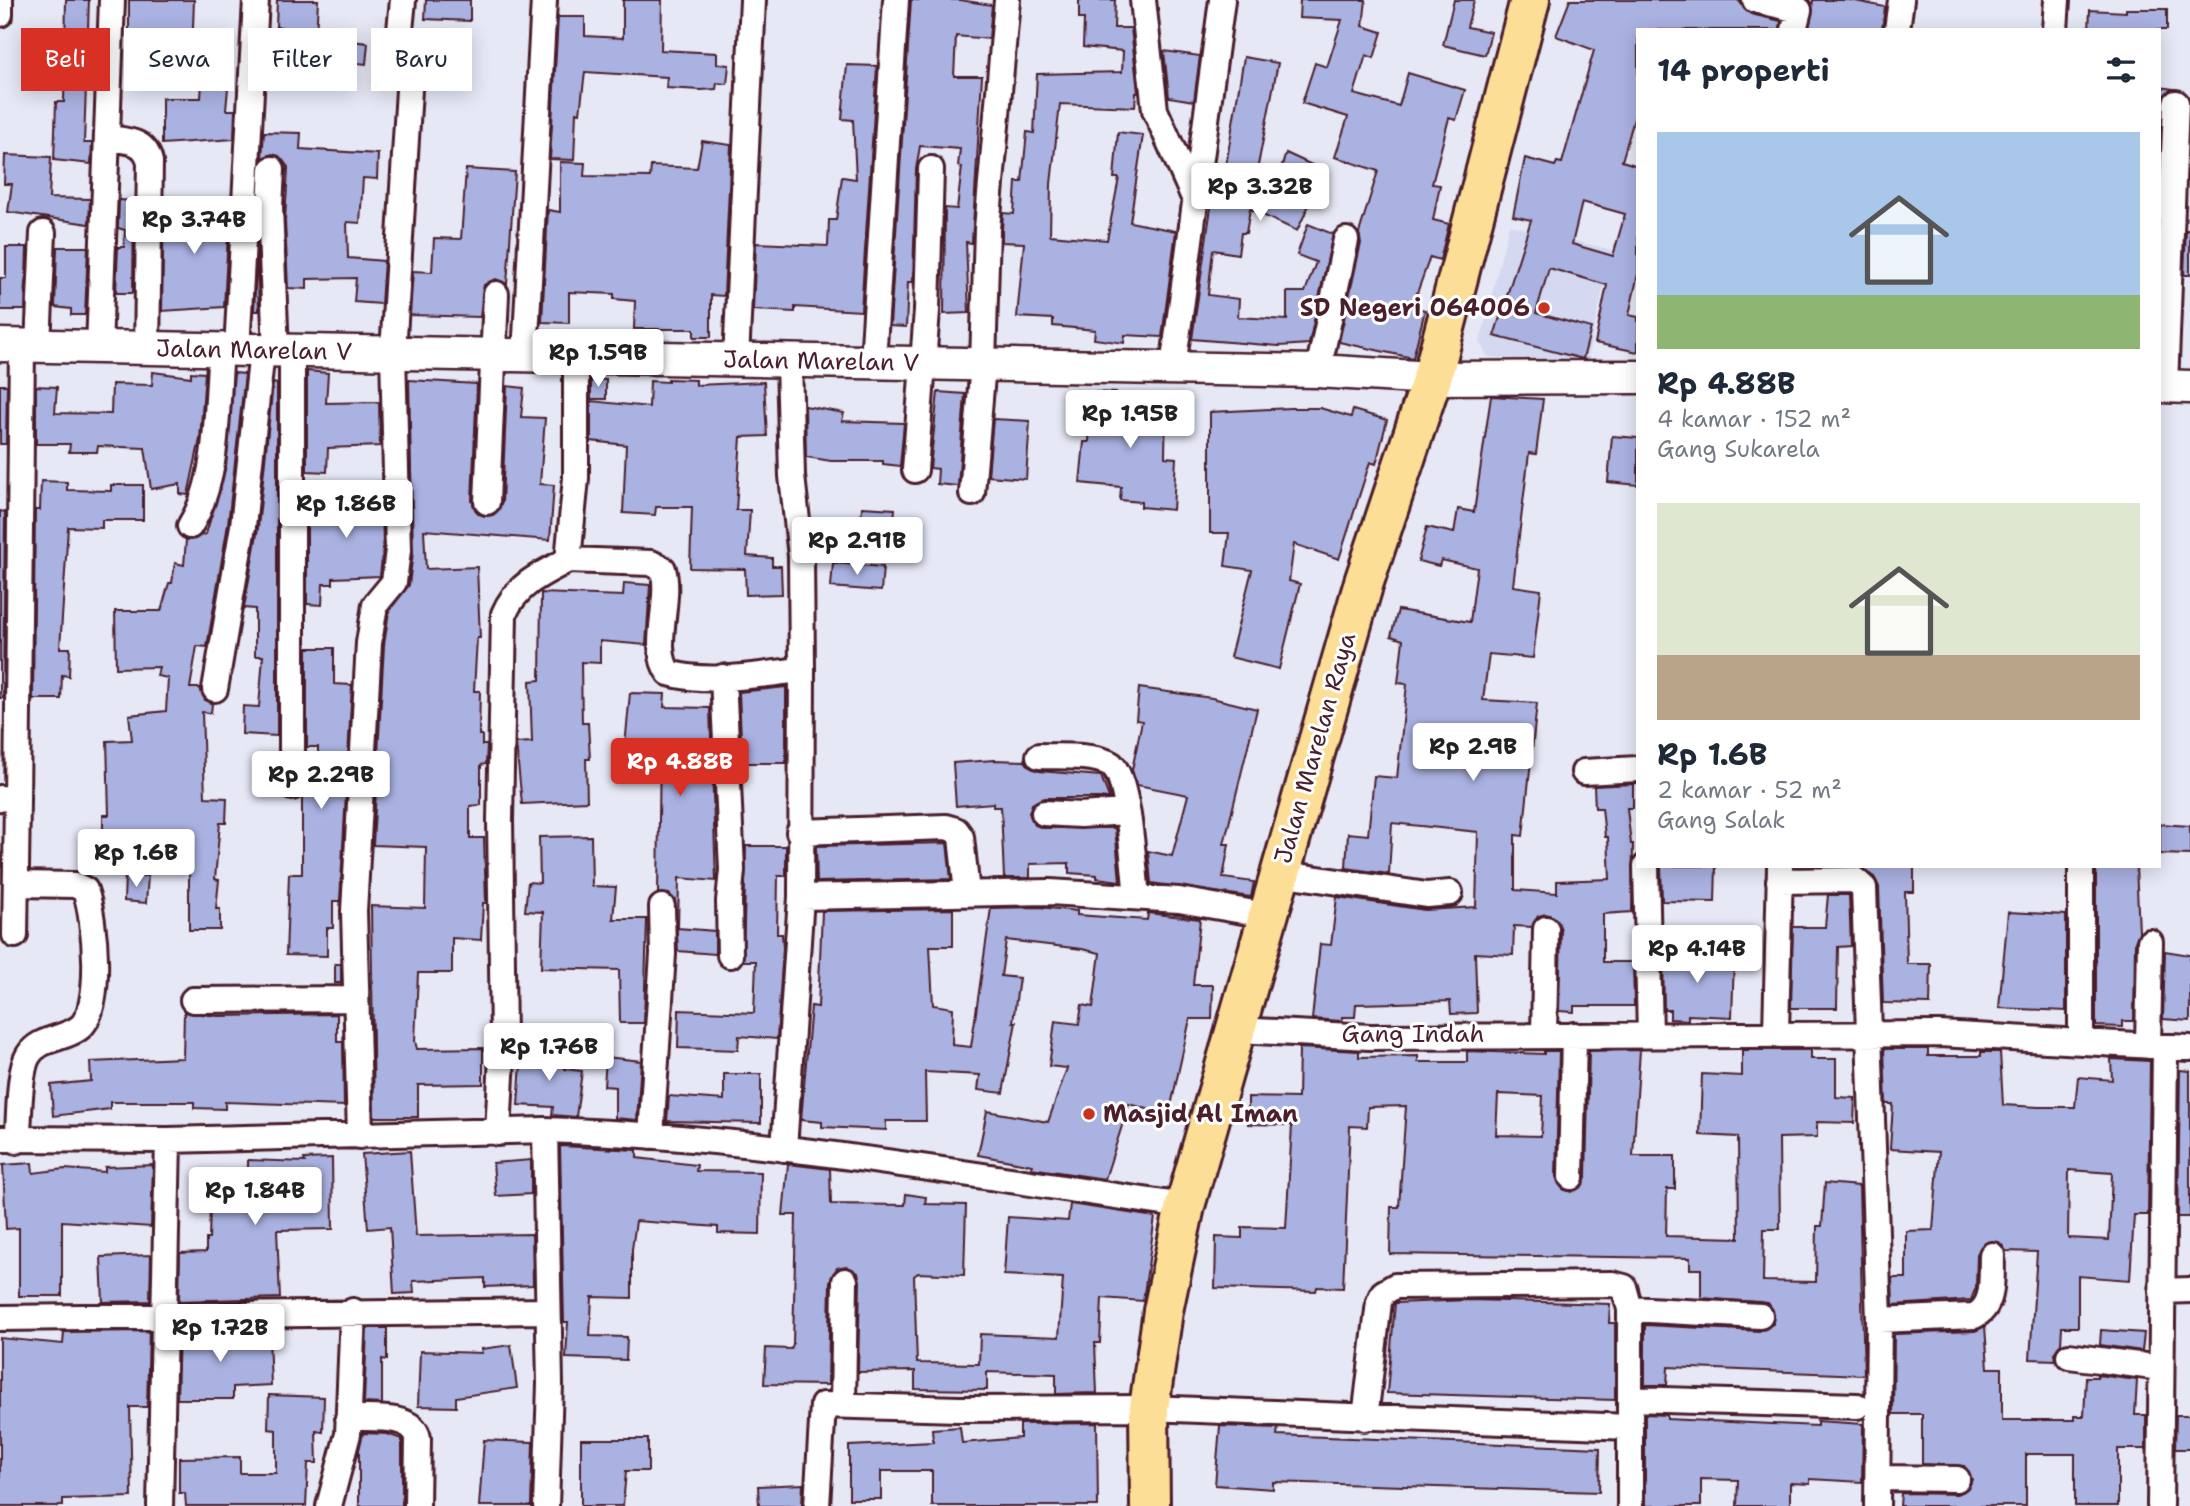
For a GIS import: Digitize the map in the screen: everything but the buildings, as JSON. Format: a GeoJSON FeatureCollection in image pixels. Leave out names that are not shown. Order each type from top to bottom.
{"type":"FeatureCollection","features":[{"type":"Feature","properties":{"kind":"main road","name":"Jalan Marelan Raya"},"geometry":{"type":"LineString","coordinates":[[1150,1506],[1149,1408],[1163,1311],[1185,1206],[1278,873],[1364,582],[1432,378],[1530,0]]}},
{"type":"Feature","properties":{"kind":"street"},"geometry":{"type":"LineString","coordinates":[[0,14],[1,0]]}},
{"type":"Feature","properties":{"kind":"street"},"geometry":{"type":"LineString","coordinates":[[99,348],[112,0]]}},
{"type":"Feature","properties":{"kind":"street"},"geometry":{"type":"LineString","coordinates":[[256,0],[257,350],[292,788]]}},
{"type":"Feature","properties":{"kind":"street"},"geometry":{"type":"LineString","coordinates":[[360,1136],[354,999],[354,911],[364,776],[369,643],[375,606],[391,590],[396,575],[398,550],[393,353],[410,73],[407,61],[398,50],[403,0]]}},
{"type":"Feature","properties":{"kind":"street"},"geometry":{"type":"LineString","coordinates":[[526,356],[544,0]]}},
{"type":"Feature","properties":{"kind":"street"},"geometry":{"type":"LineString","coordinates":[[736,359],[753,0]]}},
{"type":"Feature","properties":{"kind":"street"},"geometry":{"type":"LineString","coordinates":[[873,362],[895,0]]}},
{"type":"Feature","properties":{"kind":"street"},"geometry":{"type":"LineString","coordinates":[[972,493],[983,364],[987,229],[1007,0]]}},
{"type":"Feature","properties":{"kind":"street"},"geometry":{"type":"LineString","coordinates":[[1143,0],[1155,110],[1195,201]]}},
{"type":"Feature","properties":{"kind":"street"},"geometry":{"type":"LineString","coordinates":[[1173,368],[1222,0]]}},
{"type":"Feature","properties":{"kind":"street"},"geometry":{"type":"LineString","coordinates":[[1755,0],[1798,13]]}},
{"type":"Feature","properties":{"kind":"street"},"geometry":{"type":"LineString","coordinates":[[1897,28],[1901,0]]}},
{"type":"Feature","properties":{"kind":"street"},"geometry":{"type":"LineString","coordinates":[[2055,28],[2057,0]]}},
{"type":"Feature","properties":{"kind":"street"},"geometry":{"type":"LineString","coordinates":[[2172,386],[2176,103]]}},
{"type":"Feature","properties":{"kind":"street"},"geometry":{"type":"LineString","coordinates":[[108,138],[137,143],[148,151],[147,348]]}},
{"type":"Feature","properties":{"kind":"street"},"geometry":{"type":"LineString","coordinates":[[215,690],[243,526],[272,169]]}},
{"type":"Feature","properties":{"kind":"street"},"geometry":{"type":"LineString","coordinates":[[915,470],[923,363],[930,169]]}},
{"type":"Feature","properties":{"kind":"street"},"geometry":{"type":"LineString","coordinates":[[15,935],[17,884],[9,799],[20,346],[43,233]]}},
{"type":"Feature","properties":{"kind":"street"},"geometry":{"type":"LineString","coordinates":[[1318,371],[1346,240]]}},
{"type":"Feature","properties":{"kind":"street"},"geometry":{"type":"LineString","coordinates":[[487,502],[496,295]]}},
{"type":"Feature","properties":{"kind":"street","name":"Jalan Marelan V"},"geometry":{"type":"LineString","coordinates":[[20,346],[1318,371],[1432,378],[1636,377]]}},
{"type":"Feature","properties":{"kind":"street"},"geometry":{"type":"LineString","coordinates":[[190,526],[202,506],[257,350]]}},
{"type":"Feature","properties":{"kind":"street"},"geometry":{"type":"LineString","coordinates":[[568,560],[576,478],[576,356]]}},
{"type":"Feature","properties":{"kind":"street"},"geometry":{"type":"LineString","coordinates":[[784,1149],[801,897],[801,556],[792,476],[789,361]]}},
{"type":"Feature","properties":{"kind":"street"},"geometry":{"type":"LineString","coordinates":[[498,1133],[503,1037],[500,820],[504,614],[515,593],[532,579],[568,560],[659,566],[666,584],[662,665],[669,673],[680,676],[723,677],[802,670]]}},
{"type":"Feature","properties":{"kind":"street"},"geometry":{"type":"LineString","coordinates":[[723,677],[732,870],[729,901],[730,955]]}},
{"type":"Feature","properties":{"kind":"street"},"geometry":{"type":"LineString","coordinates":[[1039,756],[1109,763],[1117,770],[1127,812],[1137,897]]}},
{"type":"Feature","properties":{"kind":"street"},"geometry":{"type":"LineString","coordinates":[[1584,772],[1636,769]]}},
{"type":"Feature","properties":{"kind":"street"},"geometry":{"type":"LineString","coordinates":[[1044,813],[1127,812]]}},
{"type":"Feature","properties":{"kind":"street"},"geometry":{"type":"LineString","coordinates":[[799,832],[946,827],[956,831],[961,837],[967,893]]}},
{"type":"Feature","properties":{"kind":"street"},"geometry":{"type":"LineString","coordinates":[[1646,868],[1650,1035]]}},
{"type":"Feature","properties":{"kind":"street"},"geometry":{"type":"LineString","coordinates":[[2081,868],[2081,1042]]}},
{"type":"Feature","properties":{"kind":"street"},"geometry":{"type":"LineString","coordinates":[[1278,873],[1427,895],[1450,893]]}},
{"type":"Feature","properties":{"kind":"street"},"geometry":{"type":"LineString","coordinates":[[1776,1033],[1779,874],[1855,880],[1864,888],[1879,1320],[1877,1506]]}},
{"type":"Feature","properties":{"kind":"street"},"geometry":{"type":"LineString","coordinates":[[17,884],[75,885],[85,890],[94,957],[94,1004],[86,1022],[70,1034],[36,1046],[27,1058],[9,1140],[168,1140],[545,1130],[651,1136],[784,1149],[1185,1206]]}},
{"type":"Feature","properties":{"kind":"street"},"geometry":{"type":"LineString","coordinates":[[801,897],[1050,892],[1179,900],[1266,915]]}},
{"type":"Feature","properties":{"kind":"street"},"geometry":{"type":"LineString","coordinates":[[651,1136],[663,954],[662,907]]}},
{"type":"Feature","properties":{"kind":"street"},"geometry":{"type":"LineString","coordinates":[[1545,1034],[1546,929]]}},
{"type":"Feature","properties":{"kind":"street"},"geometry":{"type":"LineString","coordinates":[[2150,942],[2156,1047],[2162,1291],[2160,1506]]}},
{"type":"Feature","properties":{"kind":"street"},"geometry":{"type":"LineString","coordinates":[[193,1000],[354,999]]}},
{"type":"Feature","properties":{"kind":"street","name":"Gang Indah"},"geometry":{"type":"LineString","coordinates":[[1236,1030],[1370,1037],[1939,1034],[2190,1048]]}},
{"type":"Feature","properties":{"kind":"street"},"geometry":{"type":"LineString","coordinates":[[1571,1177],[1583,1036]]}},
{"type":"Feature","properties":{"kind":"street"},"geometry":{"type":"LineString","coordinates":[[545,1130],[550,1384],[546,1506]]}},
{"type":"Feature","properties":{"kind":"street"},"geometry":{"type":"LineString","coordinates":[[160,1506],[168,1140]]}},
{"type":"Feature","properties":{"kind":"street"},"geometry":{"type":"LineString","coordinates":[[1879,1320],[1974,1316],[1981,1313],[1989,1303],[1992,1255]]}},
{"type":"Feature","properties":{"kind":"street"},"geometry":{"type":"LineString","coordinates":[[843,1405],[845,1281]]}},
{"type":"Feature","properties":{"kind":"street"},"geometry":{"type":"LineString","coordinates":[[1365,1418],[1379,1302],[1383,1293],[1395,1286],[1612,1284],[1624,1287],[1630,1309],[1630,1506]]}},
{"type":"Feature","properties":{"kind":"street"},"geometry":{"type":"LineString","coordinates":[[2162,1291],[2190,1290]]}},
{"type":"Feature","properties":{"kind":"street"},"geometry":{"type":"LineString","coordinates":[[1630,1309],[1760,1316]]}},
{"type":"Feature","properties":{"kind":"street"},"geometry":{"type":"LineString","coordinates":[[0,1318],[164,1318],[354,1311],[548,1311]]}},
{"type":"Feature","properties":{"kind":"street"},"geometry":{"type":"LineString","coordinates":[[329,1506],[345,1449],[354,1311]]}},
{"type":"Feature","properties":{"kind":"street"},"geometry":{"type":"LineString","coordinates":[[2068,1356],[2161,1368]]}},
{"type":"Feature","properties":{"kind":"street"},"geometry":{"type":"LineString","coordinates":[[1631,1399],[1857,1406]]}},
{"type":"Feature","properties":{"kind":"street"},"geometry":{"type":"LineString","coordinates":[[817,1506],[823,1405],[959,1409],[1149,1408],[1630,1427]]}},
{"type":"Feature","properties":{"kind":"street"},"geometry":{"type":"LineString","coordinates":[[348,1418],[404,1422],[414,1428],[418,1438],[417,1506]]}},
{"type":"Feature","properties":{"kind":"street"},"geometry":{"type":"LineString","coordinates":[[1879,1478],[1957,1479]]}},
{"type":"Feature","properties":{"kind":"shaded area","name":"SD Negeri 064006"},"geometry":{"type":"Polygon","coordinates":[[[1509,225],[1612,250],[1586,364],[1488,357],[1480,343],[1509,225]]]}},
{"type":"Feature","properties":{"kind":"place","name":"SD Negeri 064006"},"geometry":{"type":"Point","coordinates":[1544,308]}},
{"type":"Feature","properties":{"kind":"place","name":"Masjid Al Iman"},"geometry":{"type":"Point","coordinates":[1089,1114]}}]}
